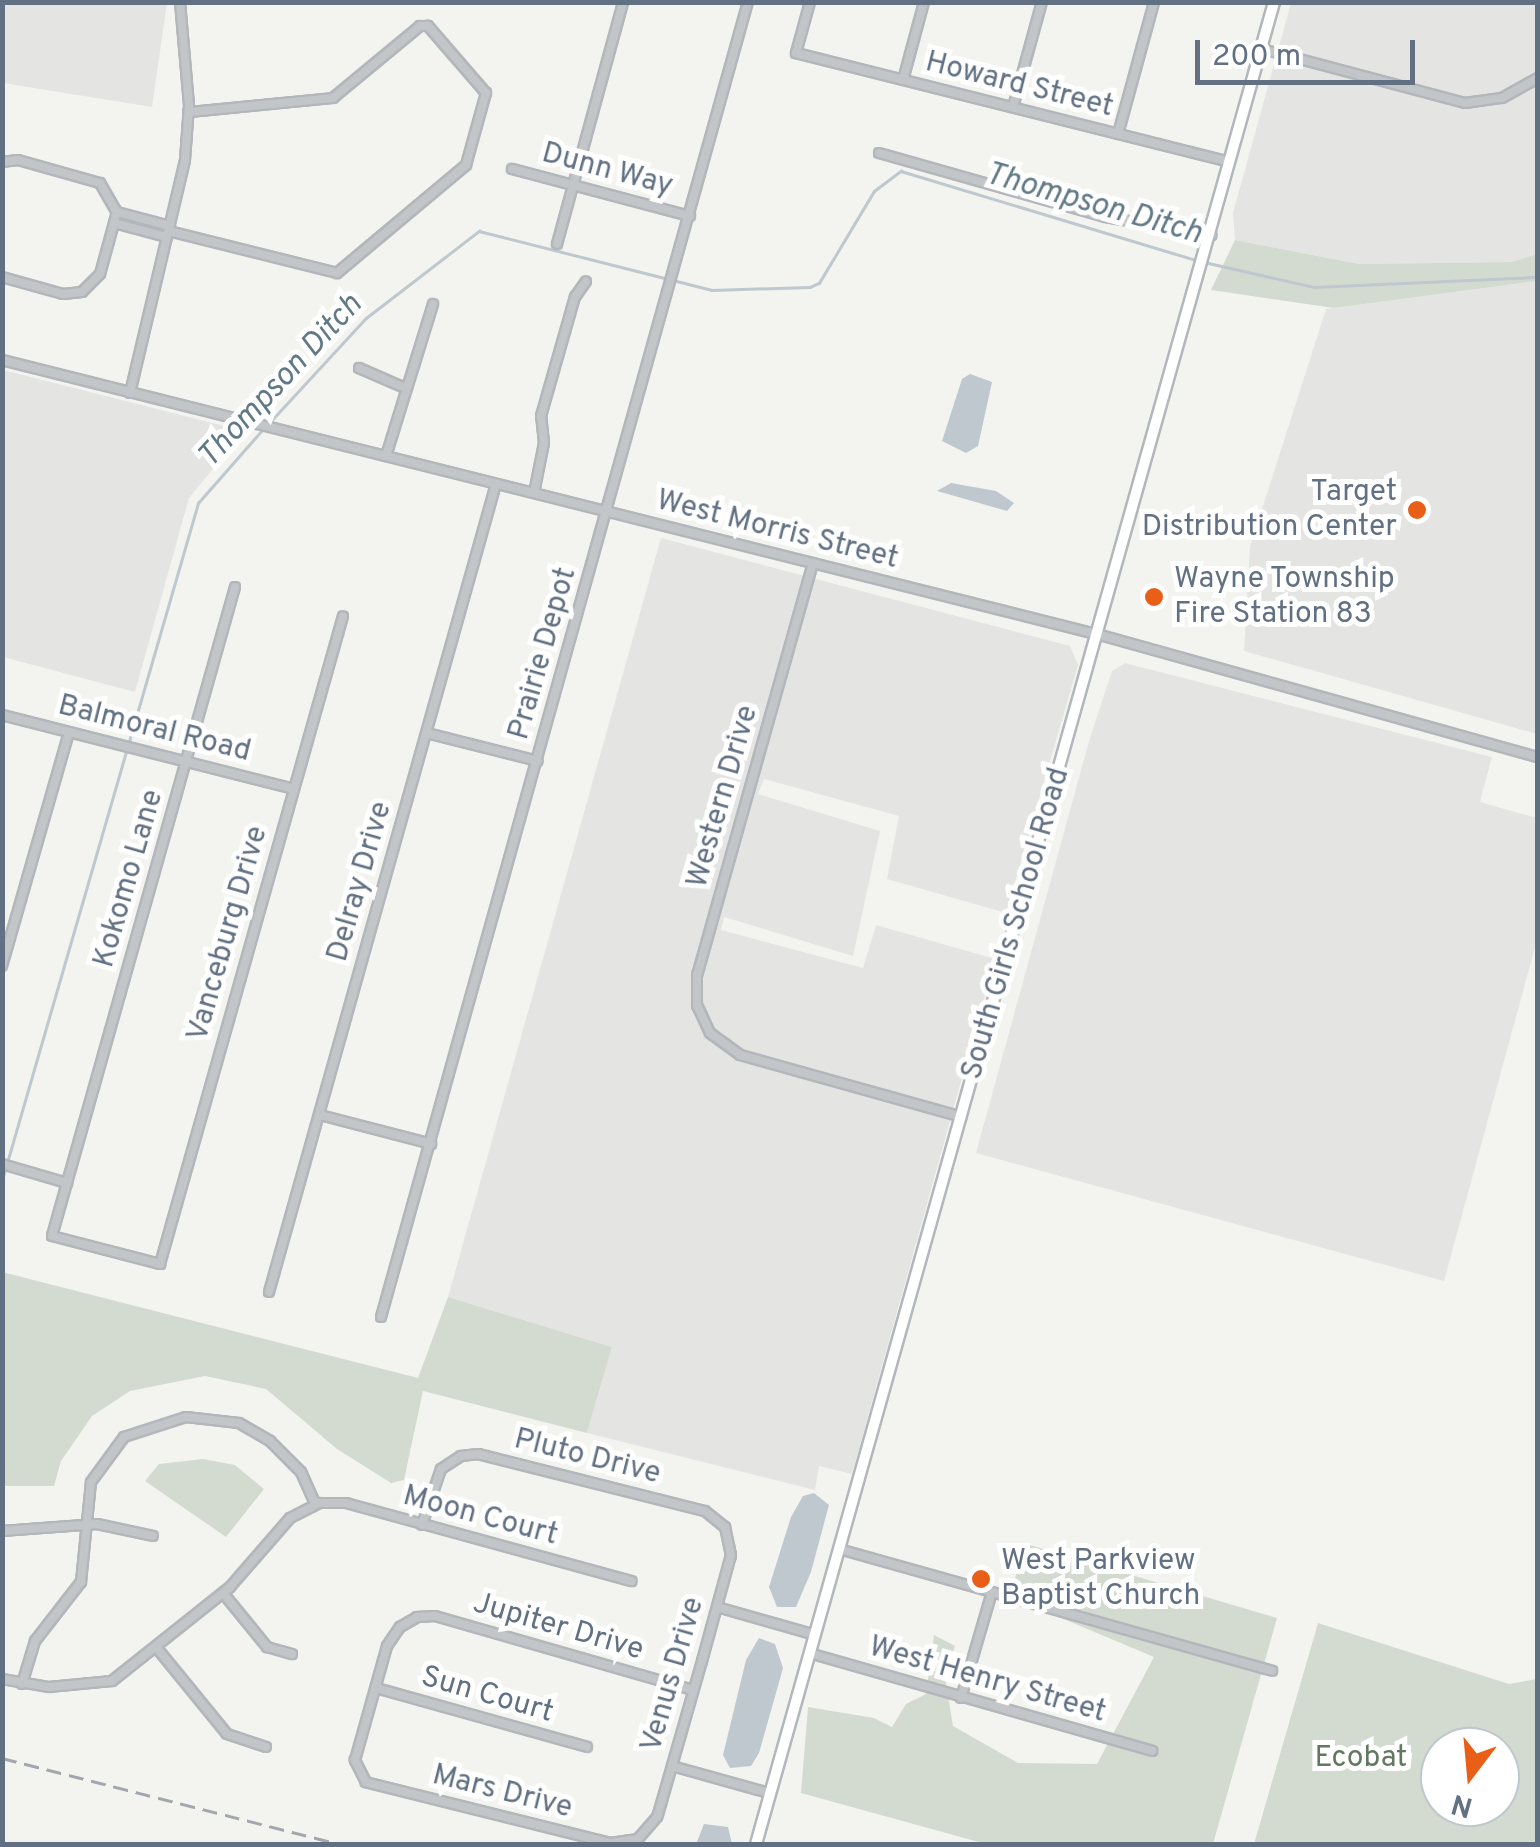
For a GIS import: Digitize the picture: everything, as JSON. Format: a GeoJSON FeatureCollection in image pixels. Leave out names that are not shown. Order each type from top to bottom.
{"type":"FeatureCollection","features":[{"type":"Feature","properties":{"kind":"main road","name":"South Girls School Road"},"geometry":{"type":"LineString","coordinates":[[756,1844],[1100,635],[1274,2]]}},
{"type":"Feature","properties":{"kind":"street"},"geometry":{"type":"LineString","coordinates":[[130,392],[169,232],[189,112],[180,2]]}},
{"type":"Feature","properties":{"kind":"street"},"geometry":{"type":"LineString","coordinates":[[558,244],[623,2]]}},
{"type":"Feature","properties":{"kind":"street","name":"Prairie Depot"},"geometry":{"type":"LineString","coordinates":[[381,1317],[748,2]]}},
{"type":"Feature","properties":{"kind":"street","name":"Howard Street"},"geometry":{"type":"LineString","coordinates":[[810,2],[796,53],[1230,162]]}},
{"type":"Feature","properties":{"kind":"street"},"geometry":{"type":"LineString","coordinates":[[903,80],[924,2]]}},
{"type":"Feature","properties":{"kind":"street"},"geometry":{"type":"LineString","coordinates":[[1013,107],[1042,2]]}},
{"type":"Feature","properties":{"kind":"street"},"geometry":{"type":"LineString","coordinates":[[1118,134],[1154,2]]}},
{"type":"Feature","properties":{"kind":"street"},"geometry":{"type":"LineString","coordinates":[[114,224],[169,232],[337,274],[466,164],[486,93],[428,26],[333,98],[189,112]]}},
{"type":"Feature","properties":{"kind":"street"},"geometry":{"type":"LineString","coordinates":[[1262,49],[1464,103],[1502,98],[1538,78]]}},
{"type":"Feature","properties":{"kind":"street"},"geometry":{"type":"LineString","coordinates":[[879,153],[1105,217],[1211,235]]}},
{"type":"Feature","properties":{"kind":"street"},"geometry":{"type":"LineString","coordinates":[[2,162],[34,164],[108,191],[116,212],[98,277],[82,292],[63,294],[2,278]]}},
{"type":"Feature","properties":{"kind":"street","name":"Dunn Way"},"geometry":{"type":"LineString","coordinates":[[512,169],[690,216]]}},
{"type":"Feature","properties":{"kind":"street"},"geometry":{"type":"LineString","coordinates":[[116,212],[169,232]]}},
{"type":"Feature","properties":{"kind":"street"},"geometry":{"type":"LineString","coordinates":[[534,494],[544,443],[541,416],[575,297],[586,281]]}},
{"type":"Feature","properties":{"kind":"street"},"geometry":{"type":"LineString","coordinates":[[386,456],[403,387],[433,304]]}},
{"type":"Feature","properties":{"kind":"street","name":"West Morris Street"},"geometry":{"type":"LineString","coordinates":[[2,360],[1100,635],[1538,757]]}},
{"type":"Feature","properties":{"kind":"street"},"geometry":{"type":"LineString","coordinates":[[359,368],[403,387]]}},
{"type":"Feature","properties":{"kind":"street","name":"Delray Drive"},"geometry":{"type":"LineString","coordinates":[[269,1292],[496,484]]}},
{"type":"Feature","properties":{"kind":"street","name":"Western Drive"},"geometry":{"type":"LineString","coordinates":[[813,563],[697,975],[698,1008],[717,1040],[740,1054],[962,1117]]}},
{"type":"Feature","properties":{"kind":"street","name":"Kokomo Lane"},"geometry":{"type":"LineString","coordinates":[[160,1264],[52,1236],[236,588]]}},
{"type":"Feature","properties":{"kind":"street","name":"Vanceburg Drive"},"geometry":{"type":"LineString","coordinates":[[160,1264],[342,616]]}},
{"type":"Feature","properties":{"kind":"street","name":"Balmoral Road"},"geometry":{"type":"LineString","coordinates":[[2,715],[294,789]]}},
{"type":"Feature","properties":{"kind":"street"},"geometry":{"type":"LineString","coordinates":[[2,966],[69,732]]}},
{"type":"Feature","properties":{"kind":"street"},"geometry":{"type":"LineString","coordinates":[[426,733],[538,761]]}},
{"type":"Feature","properties":{"kind":"street"},"geometry":{"type":"LineString","coordinates":[[320,1115],[430,1144]]}},
{"type":"Feature","properties":{"kind":"street"},"geometry":{"type":"LineString","coordinates":[[2,1164],[67,1183]]}},
{"type":"Feature","properties":{"kind":"street"},"geometry":{"type":"LineString","coordinates":[[2,1679],[22,1684],[104,1685],[223,1593],[286,1520],[315,1504],[304,1476],[259,1433],[226,1420],[186,1418],[143,1427],[109,1450],[90,1485],[81,1582],[35,1641],[22,1684]]}},
{"type":"Feature","properties":{"kind":"street","name":"Pluto Drive"},"geometry":{"type":"LineString","coordinates":[[422,1525],[435,1480],[451,1461],[481,1454],[716,1517]]}},
{"type":"Feature","properties":{"kind":"street","name":"Moon Court"},"geometry":{"type":"LineString","coordinates":[[315,1504],[346,1503],[632,1581]]}},
{"type":"Feature","properties":{"kind":"street","name":"Venus Drive"},"geometry":{"type":"LineString","coordinates":[[638,1839],[656,1820],[731,1549],[716,1517]]}},
{"type":"Feature","properties":{"kind":"street"},"geometry":{"type":"LineString","coordinates":[[2,1531],[87,1525],[153,1536]]}},
{"type":"Feature","properties":{"kind":"street"},"geometry":{"type":"LineString","coordinates":[[839,1548],[1272,1671]]}},
{"type":"Feature","properties":{"kind":"street"},"geometry":{"type":"LineString","coordinates":[[961,1698],[992,1592]]}},
{"type":"Feature","properties":{"kind":"street"},"geometry":{"type":"LineString","coordinates":[[223,1593],[267,1647],[292,1654]]}},
{"type":"Feature","properties":{"kind":"street"},"geometry":{"type":"LineString","coordinates":[[716,1607],[814,1635]]}},
{"type":"Feature","properties":{"kind":"street","name":"Jupiter Drive"},"geometry":{"type":"LineString","coordinates":[[376,1688],[391,1637],[410,1620],[434,1616],[693,1690]]}},
{"type":"Feature","properties":{"kind":"street"},"geometry":{"type":"LineString","coordinates":[[156,1647],[227,1734],[266,1747]]}},
{"type":"Feature","properties":{"kind":"street","name":"West Henry Street"},"geometry":{"type":"LineString","coordinates":[[809,1654],[1152,1750]]}},
{"type":"Feature","properties":{"kind":"street","name":"Sun Court"},"geometry":{"type":"LineString","coordinates":[[376,1688],[587,1747]]}},
{"type":"Feature","properties":{"kind":"street","name":"Mars Drive"},"geometry":{"type":"LineString","coordinates":[[376,1688],[356,1758],[358,1775],[370,1784],[610,1843],[638,1839]]}},
{"type":"Feature","properties":{"kind":"street"},"geometry":{"type":"LineString","coordinates":[[672,1766],[768,1793]]}},
{"type":"Feature","properties":{"kind":"shaded area"},"geometry":{"type":"Polygon","coordinates":[[[2,3],[167,3],[152,107],[3,83],[2,3]]]}},
{"type":"Feature","properties":{"kind":"shaded area"},"geometry":{"type":"Polygon","coordinates":[[[1291,3],[1537,3],[1537,254],[1511,262],[1359,264],[1235,240],[1233,213],[1291,3]]]}},
{"type":"Feature","properties":{"kind":"shaded area","name":"Target Distribution Center"},"geometry":{"type":"Polygon","coordinates":[[[1537,281],[1537,734],[1244,651],[1250,547],[1326,309],[1537,281]]]}},
{"type":"Feature","properties":{"kind":"shaded area"},"geometry":{"type":"Polygon","coordinates":[[[3,370],[244,431],[189,498],[135,692],[3,657],[3,370]]]}},
{"type":"Feature","properties":{"kind":"shaded area"},"geometry":{"type":"Polygon","coordinates":[[[970,374],[992,382],[978,446],[966,453],[942,441],[962,379],[970,374]]]}},
{"type":"Feature","properties":{"kind":"shaded area"},"geometry":{"type":"Polygon","coordinates":[[[951,483],[996,491],[1014,503],[1007,511],[937,491],[951,483]]]}},
{"type":"Feature","properties":{"kind":"shaded area"},"geometry":{"type":"Polygon","coordinates":[[[661,538],[1070,646],[1078,665],[1006,913],[887,879],[899,816],[764,779],[758,794],[880,831],[853,956],[724,917],[721,930],[863,968],[876,925],[995,959],[852,1474],[819,1466],[815,1490],[587,1433],[612,1347],[448,1297],[661,538]]]}},
{"type":"Feature","properties":{"kind":"shaded area"},"geometry":{"type":"Polygon","coordinates":[[[1125,663],[1492,757],[1480,802],[1537,818],[1537,940],[1444,1281],[976,1153],[1089,741],[1112,671],[1125,663]]]}},
{"type":"Feature","properties":{"kind":"shaded area"},"geometry":{"type":"Polygon","coordinates":[[[814,1493],[829,1505],[811,1572],[796,1607],[777,1607],[769,1587],[791,1517],[803,1496],[814,1493]]]}},
{"type":"Feature","properties":{"kind":"shaded area"},"geometry":{"type":"Polygon","coordinates":[[[759,1638],[775,1644],[783,1668],[759,1753],[751,1766],[730,1768],[723,1755],[746,1660],[759,1638]]]}},
{"type":"Feature","properties":{"kind":"shaded area"},"geometry":{"type":"Polygon","coordinates":[[[704,1824],[728,1827],[732,1844],[696,1844],[704,1824]]]}},
{"type":"Feature","properties":{"kind":"green space"},"geometry":{"type":"Polygon","coordinates":[[[1235,240],[1359,264],[1511,262],[1537,254],[1537,281],[1334,308],[1211,290],[1235,240]]]}},
{"type":"Feature","properties":{"kind":"green space"},"geometry":{"type":"Polygon","coordinates":[[[2,1272],[418,1378],[448,1297],[612,1347],[587,1433],[423,1391],[404,1480],[391,1483],[337,1449],[266,1389],[205,1376],[130,1391],[92,1416],[61,1461],[54,1486],[3,1486],[2,1272]]]}},
{"type":"Feature","properties":{"kind":"green space"},"geometry":{"type":"Polygon","coordinates":[[[203,1459],[235,1465],[264,1489],[226,1537],[145,1481],[159,1464],[203,1459]]]}},
{"type":"Feature","properties":{"kind":"green space"},"geometry":{"type":"Polygon","coordinates":[[[1023,1543],[1277,1618],[1213,1844],[986,1844],[801,1793],[808,1707],[874,1718],[892,1727],[906,1704],[926,1694],[934,1635],[955,1646],[945,1678],[953,1726],[1018,1763],[1097,1764],[1154,1657],[1011,1597],[1023,1543]]]}},
{"type":"Feature","properties":{"kind":"green space","name":"Ecobat"},"geometry":{"type":"Polygon","coordinates":[[[1318,1623],[1509,1684],[1537,1679],[1537,1844],[1254,1844],[1318,1623]]]}},
{"type":"Feature","properties":{"kind":"waterway","name":"Thompson Ditch"},"geometry":{"type":"LineString","coordinates":[[269,423],[366,318],[479,231],[712,290],[810,287],[819,283],[874,191],[901,171],[1196,260]]}},
{"type":"Feature","properties":{"kind":"waterway","name":"Thompson Ditch"},"geometry":{"type":"LineString","coordinates":[[1204,262],[1314,287],[1538,277]]}},
{"type":"Feature","properties":{"kind":"waterway","name":"Thompson Ditch"},"geometry":{"type":"LineString","coordinates":[[2,1180],[198,503],[263,429]]}},
{"type":"Feature","properties":{"kind":"railway"},"geometry":{"type":"LineString","coordinates":[[2,1758],[339,1844]]}},
{"type":"Feature","properties":{"kind":"place","name":"Target Distribution Center"},"geometry":{"type":"Point","coordinates":[1417,510]}},
{"type":"Feature","properties":{"kind":"place","name":"Wayne Township Fire Station 83"},"geometry":{"type":"Point","coordinates":[1154,597]}},
{"type":"Feature","properties":{"kind":"place","name":"West Parkview Baptist Church"},"geometry":{"type":"Point","coordinates":[981,1579]}}]}
